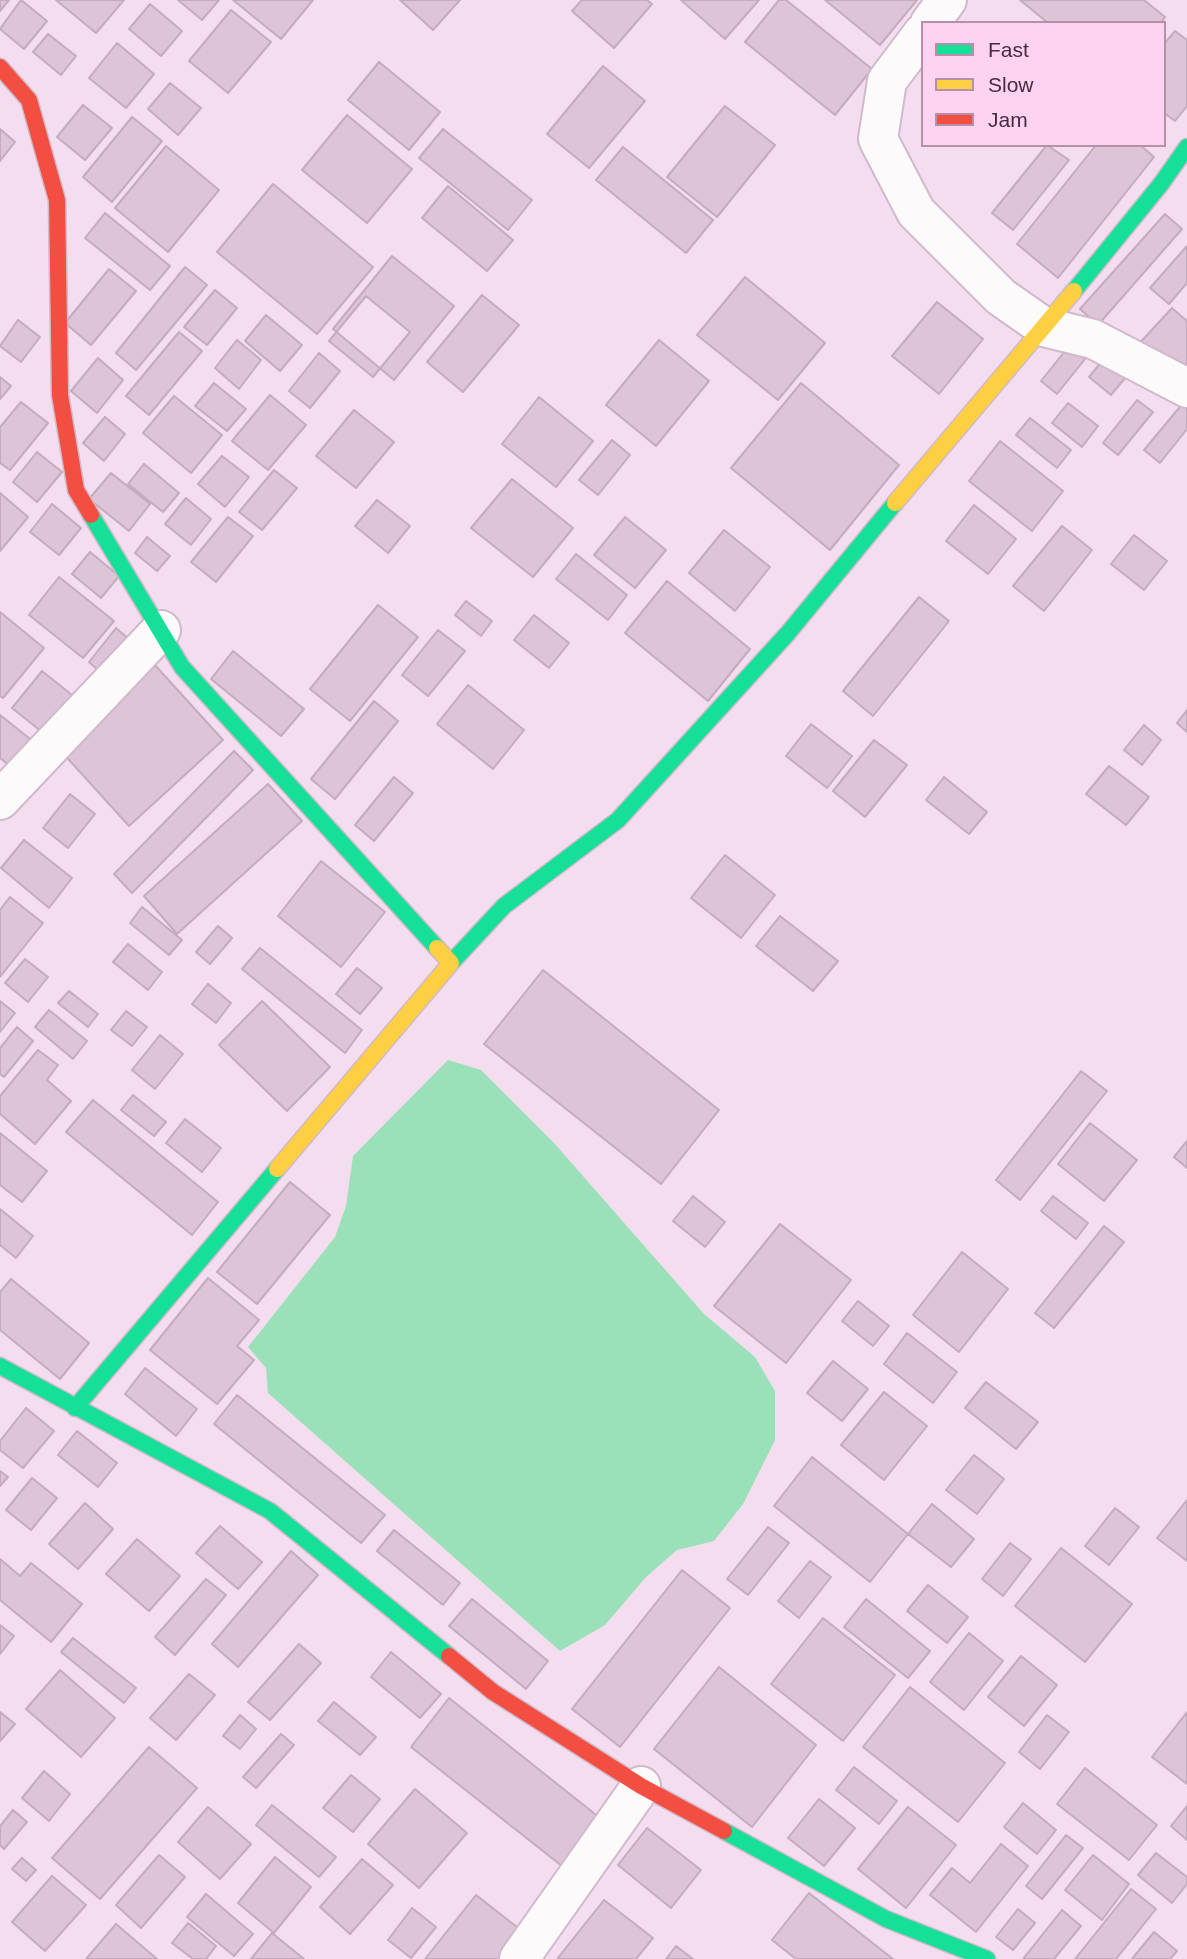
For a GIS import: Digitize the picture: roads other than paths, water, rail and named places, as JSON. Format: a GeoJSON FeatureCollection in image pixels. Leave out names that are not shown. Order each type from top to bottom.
{"type":"FeatureCollection","features":[{"type":"Feature","properties":{"kind":"street"},"geometry":{"type":"LineString","coordinates":[[931,21],[947,0]]}},
{"type":"Feature","properties":{"kind":"street"},"geometry":{"type":"LineString","coordinates":[[921,36],[887,81],[878,139],[916,212],[1001,298],[1044,327],[1093,339],[1187,388]]}},
{"type":"Feature","properties":{"kind":"street"},"geometry":{"type":"LineString","coordinates":[[0,67],[29,100],[57,200],[60,395],[76,490],[182,667],[451,963]]}},
{"type":"Feature","properties":{"kind":"street"},"geometry":{"type":"LineString","coordinates":[[75,1408],[451,963],[504,906],[618,820],[788,633],[1044,327],[1161,184],[1187,147]]}},
{"type":"Feature","properties":{"kind":"street"},"geometry":{"type":"LineString","coordinates":[[0,800],[161,630]]}},
{"type":"Feature","properties":{"kind":"street"},"geometry":{"type":"LineString","coordinates":[[0,1366],[270,1511],[493,1692],[641,1786],[886,1919],[987,1959]]}},
{"type":"Feature","properties":{"kind":"street"},"geometry":{"type":"LineString","coordinates":[[519,1959],[641,1786]]}}]}
